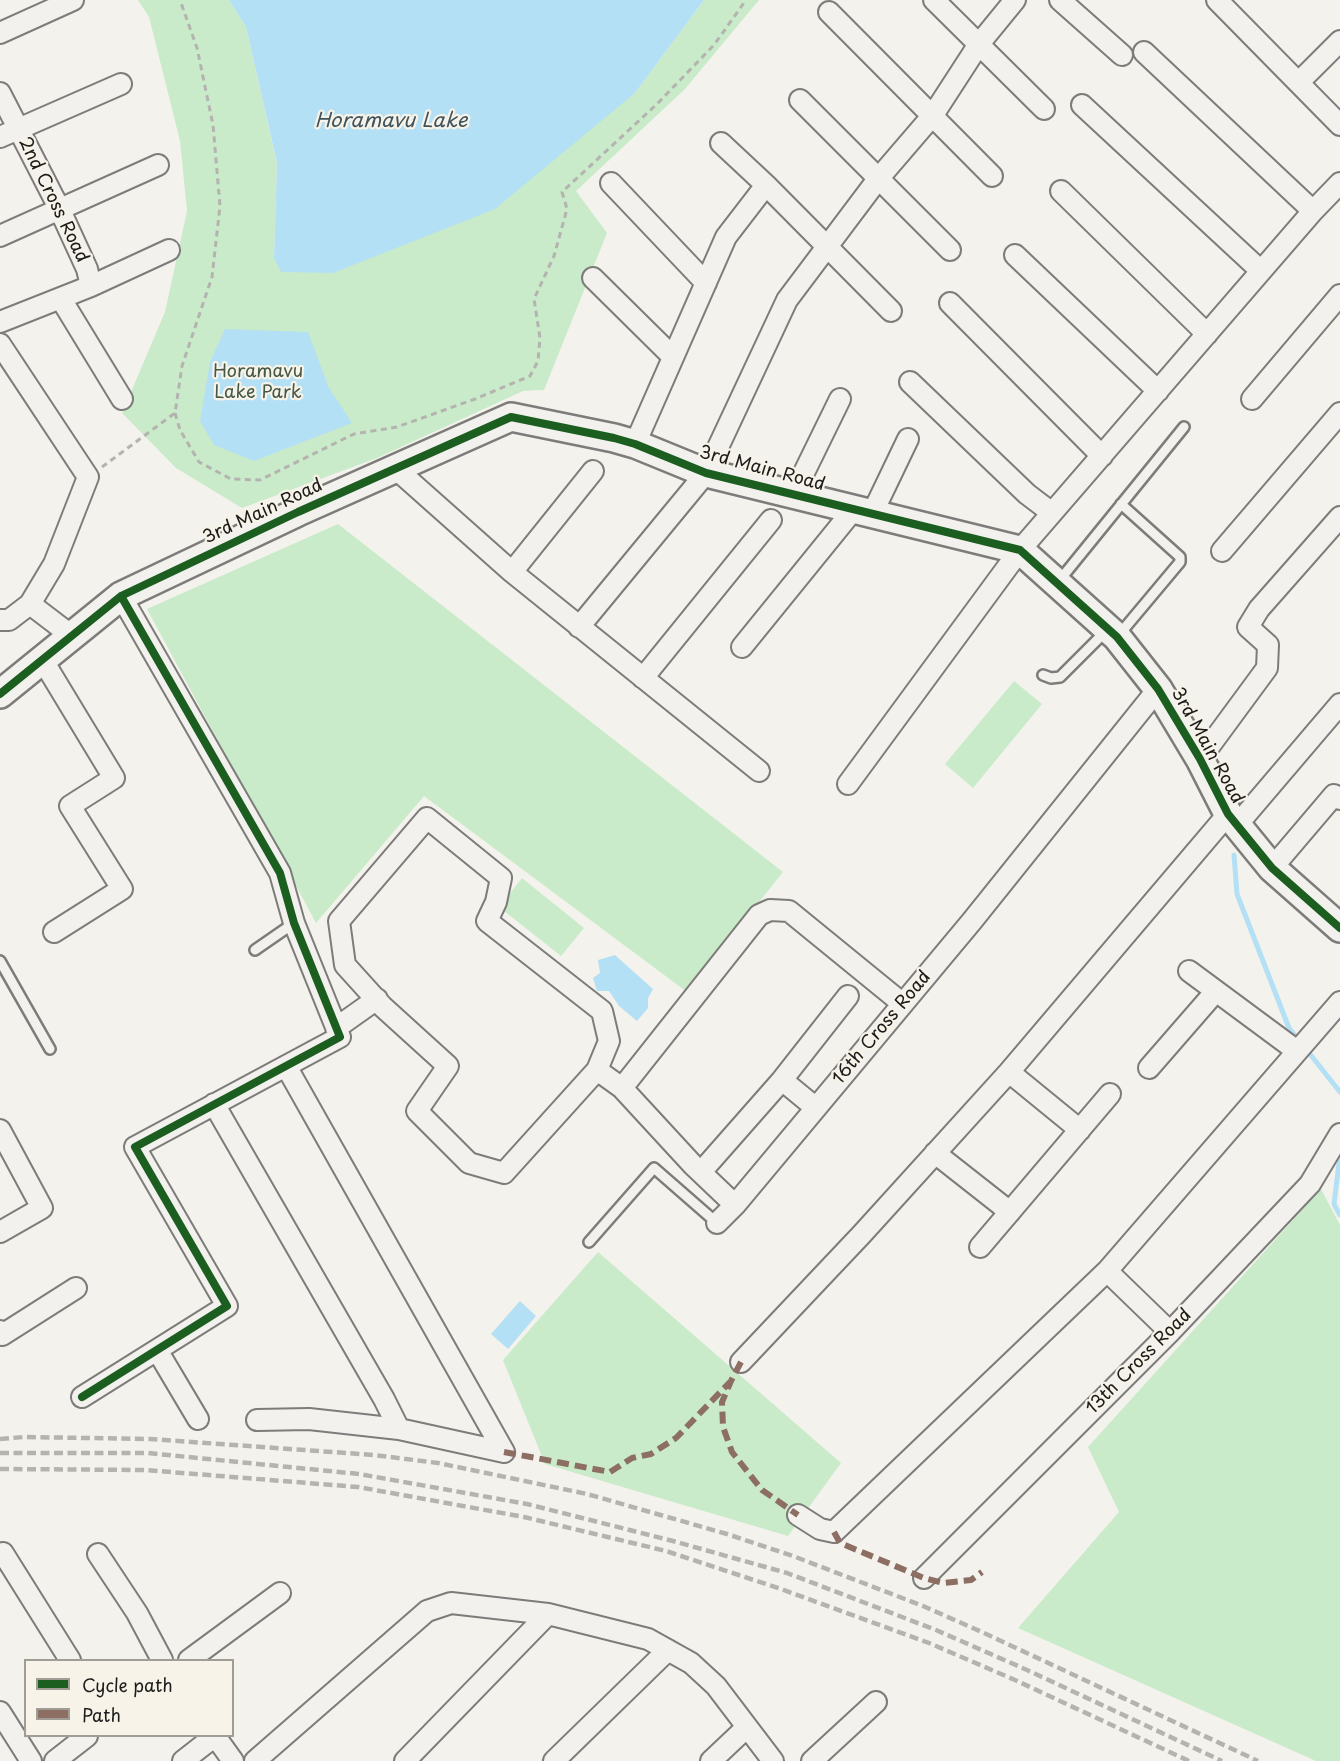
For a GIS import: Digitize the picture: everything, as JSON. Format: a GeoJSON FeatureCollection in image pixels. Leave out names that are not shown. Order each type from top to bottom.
{"type":"FeatureCollection","features":[{"type":"Feature","properties":{"kind":"street"},"geometry":{"type":"LineString","coordinates":[[0,33],[73,0]]}},
{"type":"Feature","properties":{"kind":"street"},"geometry":{"type":"LineString","coordinates":[[934,0],[1044,110]]}},
{"type":"Feature","properties":{"kind":"street"},"geometry":{"type":"LineString","coordinates":[[579,627],[706,473],[788,300],[878,179],[933,115],[979,44],[1015,0]]}},
{"type":"Feature","properties":{"kind":"street"},"geometry":{"type":"LineString","coordinates":[[1060,0],[1122,56]]}},
{"type":"Feature","properties":{"kind":"street"},"geometry":{"type":"LineString","coordinates":[[1217,0],[1340,125]]}},
{"type":"Feature","properties":{"kind":"street"},"geometry":{"type":"LineString","coordinates":[[829,12],[992,176]]}},
{"type":"Feature","properties":{"kind":"street"},"geometry":{"type":"LineString","coordinates":[[1299,82],[1340,41]]}},
{"type":"Feature","properties":{"kind":"street"},"geometry":{"type":"LineString","coordinates":[[1144,52],[1313,211]]}},
{"type":"Feature","properties":{"kind":"street"},"geometry":{"type":"LineString","coordinates":[[0,137],[121,84]]}},
{"type":"Feature","properties":{"kind":"street","name":"2nd Cross Road"},"geometry":{"type":"LineString","coordinates":[[0,93],[59,208],[87,269],[91,286],[0,322]]}},
{"type":"Feature","properties":{"kind":"street"},"geometry":{"type":"LineString","coordinates":[[800,100],[950,250]]}},
{"type":"Feature","properties":{"kind":"street"},"geometry":{"type":"LineString","coordinates":[[1082,105],[1261,271]]}},
{"type":"Feature","properties":{"kind":"street"},"geometry":{"type":"LineString","coordinates":[[721,143],[891,311]]}},
{"type":"Feature","properties":{"kind":"street"},"geometry":{"type":"LineString","coordinates":[[0,236],[158,165]]}},
{"type":"Feature","properties":{"kind":"street"},"geometry":{"type":"LineString","coordinates":[[611,183],[706,283]]}},
{"type":"Feature","properties":{"kind":"street"},"geometry":{"type":"LineString","coordinates":[[848,784],[1020,550],[1313,211],[1340,183]]}},
{"type":"Feature","properties":{"kind":"street"},"geometry":{"type":"LineString","coordinates":[[635,444],[726,237],[766,185]]}},
{"type":"Feature","properties":{"kind":"street"},"geometry":{"type":"LineString","coordinates":[[1061,191],[1207,333]]}},
{"type":"Feature","properties":{"kind":"street"},"geometry":{"type":"LineString","coordinates":[[91,286],[169,250]]}},
{"type":"Feature","properties":{"kind":"street"},"geometry":{"type":"LineString","coordinates":[[1015,255],[1158,391]]}},
{"type":"Feature","properties":{"kind":"street"},"geometry":{"type":"LineString","coordinates":[[594,278],[673,357]]}},
{"type":"Feature","properties":{"kind":"street"},"geometry":{"type":"LineString","coordinates":[[1252,399],[1340,295]]}},
{"type":"Feature","properties":{"kind":"street"},"geometry":{"type":"LineString","coordinates":[[61,299],[123,399]]}},
{"type":"Feature","properties":{"kind":"street"},"geometry":{"type":"LineString","coordinates":[[950,303],[1102,456]]}},
{"type":"Feature","properties":{"kind":"street"},"geometry":{"type":"LineString","coordinates":[[0,344],[88,477],[54,564],[30,604],[9,620],[0,620]]}},
{"type":"Feature","properties":{"kind":"street"},"geometry":{"type":"LineString","coordinates":[[910,382],[1027,494],[1052,513]]}},
{"type":"Feature","properties":{"kind":"street"},"geometry":{"type":"LineString","coordinates":[[794,493],[840,399]]}},
{"type":"Feature","properties":{"kind":"street"},"geometry":{"type":"LineString","coordinates":[[1222,551],[1340,413]]}},
{"type":"Feature","properties":{"kind":"street","name":"3rd Main Road"},"geometry":{"type":"LineString","coordinates":[[0,694],[121,596],[298,512],[511,417],[635,444],[706,473],[1020,550],[1112,633],[1158,689],[1200,759],[1232,819],[1272,868],[1340,928]]}},
{"type":"Feature","properties":{"kind":"street"},"geometry":{"type":"LineString","coordinates":[[742,647],[863,511],[908,439]]}},
{"type":"Feature","properties":{"kind":"street"},"geometry":{"type":"LineString","coordinates":[[395,468],[512,572],[759,771]]}},
{"type":"Feature","properties":{"kind":"street"},"geometry":{"type":"LineString","coordinates":[[512,572],[593,471]]}},
{"type":"Feature","properties":{"kind":"street"},"geometry":{"type":"LineString","coordinates":[[1200,759],[1267,668],[1268,645],[1248,627],[1259,609],[1340,517]]}},
{"type":"Feature","properties":{"kind":"street"},"geometry":{"type":"LineString","coordinates":[[643,678],[771,520]]}},
{"type":"Feature","properties":{"kind":"street"},"geometry":{"type":"LineString","coordinates":[[82,1397],[227,1306],[135,1147],[339,1037],[294,923],[280,873],[121,596]]}},
{"type":"Feature","properties":{"kind":"street"},"geometry":{"type":"LineString","coordinates":[[30,604],[72,636]]}},
{"type":"Feature","properties":{"kind":"street"},"geometry":{"type":"LineString","coordinates":[[42,659],[114,778],[70,806],[122,889],[54,932]]}},
{"type":"Feature","properties":{"kind":"street","name":"16th Cross Road"},"geometry":{"type":"LineString","coordinates":[[717,1223],[735,1205],[903,1004],[1158,689]]}},
{"type":"Feature","properties":{"kind":"street"},"geometry":{"type":"LineString","coordinates":[[741,1362],[935,1153],[1232,819],[1340,704]]}},
{"type":"Feature","properties":{"kind":"street"},"geometry":{"type":"LineString","coordinates":[[1272,868],[1335,795],[1340,799]]}},
{"type":"Feature","properties":{"kind":"street"},"geometry":{"type":"LineString","coordinates":[[427,818],[501,878],[496,902],[487,921],[602,1011],[609,1041],[597,1070],[504,1173],[469,1163],[417,1111],[448,1066],[377,999],[345,965],[339,921],[427,818]]}},
{"type":"Feature","properties":{"kind":"street"},"geometry":{"type":"LineString","coordinates":[[622,1088],[759,915],[770,910],[789,911],[903,1004]]}},
{"type":"Feature","properties":{"kind":"street"},"geometry":{"type":"LineString","coordinates":[[1189,971],[1216,991],[1303,1043]]}},
{"type":"Feature","properties":{"kind":"street"},"geometry":{"type":"LineString","coordinates":[[1149,1068],[1216,991]]}},
{"type":"Feature","properties":{"kind":"street"},"geometry":{"type":"LineString","coordinates":[[701,1172],[782,1080],[848,996]]}},
{"type":"Feature","properties":{"kind":"street"},"geometry":{"type":"LineString","coordinates":[[336,1028],[377,999]]}},
{"type":"Feature","properties":{"kind":"street"},"geometry":{"type":"LineString","coordinates":[[798,1515],[820,1529],[834,1532],[1107,1271],[1340,1002]]}},
{"type":"Feature","properties":{"kind":"street"},"geometry":{"type":"LineString","coordinates":[[257,1420],[309,1419],[399,1429],[504,1452],[286,1066]]}},
{"type":"Feature","properties":{"kind":"street"},"geometry":{"type":"LineString","coordinates":[[597,1070],[622,1088],[735,1205]]}},
{"type":"Feature","properties":{"kind":"street"},"geometry":{"type":"LineString","coordinates":[[1008,1072],[1080,1130]]}},
{"type":"Feature","properties":{"kind":"street"},"geometry":{"type":"LineString","coordinates":[[782,1080],[816,1108]]}},
{"type":"Feature","properties":{"kind":"street"},"geometry":{"type":"LineString","coordinates":[[980,1247],[1110,1094]]}},
{"type":"Feature","properties":{"kind":"street"},"geometry":{"type":"LineString","coordinates":[[214,1104],[384,1399],[399,1429]]}},
{"type":"Feature","properties":{"kind":"street"},"geometry":{"type":"LineString","coordinates":[[0,1130],[42,1208],[0,1232]]}},
{"type":"Feature","properties":{"kind":"street","name":"13th Cross Road"},"geometry":{"type":"LineString","coordinates":[[924,1578],[1170,1332],[1310,1184],[1340,1134]]}},
{"type":"Feature","properties":{"kind":"street"},"geometry":{"type":"LineString","coordinates":[[935,1153],[1010,1212]]}},
{"type":"Feature","properties":{"kind":"street"},"geometry":{"type":"LineString","coordinates":[[1107,1271],[1170,1332]]}},
{"type":"Feature","properties":{"kind":"street"},"geometry":{"type":"LineString","coordinates":[[0,1331],[2,1335],[76,1287]]}},
{"type":"Feature","properties":{"kind":"street"},"geometry":{"type":"LineString","coordinates":[[157,1350],[198,1419]]}},
{"type":"Feature","properties":{"kind":"street"},"geometry":{"type":"LineString","coordinates":[[3,1553],[69,1659]]}},
{"type":"Feature","properties":{"kind":"street"},"geometry":{"type":"LineString","coordinates":[[98,1554],[137,1613],[161,1659]]}},
{"type":"Feature","properties":{"kind":"street"},"geometry":{"type":"LineString","coordinates":[[190,1659],[280,1593]]}},
{"type":"Feature","properties":{"kind":"street"},"geometry":{"type":"LineString","coordinates":[[255,1761],[427,1611],[451,1603],[548,1614],[648,1639],[692,1663],[716,1686],[773,1761]]}},
{"type":"Feature","properties":{"kind":"street"},"geometry":{"type":"LineString","coordinates":[[405,1761],[548,1614]]}},
{"type":"Feature","properties":{"kind":"street"},"geometry":{"type":"LineString","coordinates":[[554,1761],[668,1650]]}},
{"type":"Feature","properties":{"kind":"street"},"geometry":{"type":"LineString","coordinates":[[812,1761],[876,1702]]}},
{"type":"Feature","properties":{"kind":"street"},"geometry":{"type":"LineString","coordinates":[[0,1712],[31,1761]]}},
{"type":"Feature","properties":{"kind":"street"},"geometry":{"type":"LineString","coordinates":[[711,1761],[747,1727]]}},
{"type":"Feature","properties":{"kind":"street"},"geometry":{"type":"LineString","coordinates":[[55,1761],[86,1737]]}},
{"type":"Feature","properties":{"kind":"street"},"geometry":{"type":"LineString","coordinates":[[183,1761],[214,1737]]}},
{"type":"Feature","properties":{"kind":"street"},"geometry":{"type":"LineString","coordinates":[[216,1737],[233,1761]]}},
{"type":"Feature","properties":{"kind":"lane"},"geometry":{"type":"LineString","coordinates":[[1057,583],[1184,428]]}},
{"type":"Feature","properties":{"kind":"lane"},"geometry":{"type":"LineString","coordinates":[[1043,675],[1051,678],[1060,677],[1112,633],[1180,562],[1178,554],[1121,504]]}},
{"type":"Feature","properties":{"kind":"lane"},"geometry":{"type":"LineString","coordinates":[[255,950],[294,923]]}},
{"type":"Feature","properties":{"kind":"lane"},"geometry":{"type":"LineString","coordinates":[[0,961],[50,1049]]}},
{"type":"Feature","properties":{"kind":"lane","name":"16th Cross Road"},"geometry":{"type":"LineString","coordinates":[[589,1242],[654,1168],[717,1223]]}},
{"type":"Feature","properties":{"kind":"path"},"geometry":{"type":"LineString","coordinates":[[180,0],[197,48],[213,125],[220,206],[212,277],[182,366],[175,413],[180,430],[199,462],[231,478],[260,480],[354,434],[397,427],[530,376],[538,361],[540,338],[534,299],[554,256],[567,209],[562,192],[657,104],[714,45],[746,0]]}},
{"type":"Feature","properties":{"kind":"path"},"geometry":{"type":"LineString","coordinates":[[88,477],[175,413]]}},
{"type":"Feature","properties":{"kind":"green space","name":"Horamavu Lake Park"},"geometry":{"type":"Polygon","coordinates":[[[138,0],[229,0],[246,27],[277,164],[274,258],[635,93],[704,0],[759,0],[685,89],[576,191],[607,233],[544,390],[523,391],[377,458],[242,508],[176,468],[122,413],[165,312],[187,211],[180,141],[149,17],[138,0]]]}},
{"type":"Feature","properties":{"kind":"green space"},"geometry":{"type":"Polygon","coordinates":[[[338,524],[783,872],[687,992],[424,796],[316,923],[147,609],[338,524]]]}},
{"type":"Feature","properties":{"kind":"green space"},"geometry":{"type":"Polygon","coordinates":[[[1014,681],[1042,704],[973,788],[945,764],[1014,681]]]}},
{"type":"Feature","properties":{"kind":"green space"},"geometry":{"type":"Polygon","coordinates":[[[522,878],[584,928],[561,956],[499,907],[522,878]]]}},
{"type":"Feature","properties":{"kind":"green space"},"geometry":{"type":"Polygon","coordinates":[[[1321,1189],[1340,1225],[1340,1761],[1316,1761],[1018,1628],[1119,1512],[1088,1447],[1321,1189]]]}},
{"type":"Feature","properties":{"kind":"green space"},"geometry":{"type":"Polygon","coordinates":[[[598,1252],[841,1463],[788,1536],[545,1464],[503,1360],[598,1252]]]}},
{"type":"Feature","properties":{"kind":"water","name":"Horamavu Lake"},"geometry":{"type":"Polygon","coordinates":[[[229,0],[704,0],[635,93],[495,209],[333,273],[281,272],[274,258],[277,163],[246,27],[229,0]]]}},
{"type":"Feature","properties":{"kind":"water"},"geometry":{"type":"Polygon","coordinates":[[[225,329],[308,332],[329,388],[352,423],[254,461],[214,445],[200,421],[210,362],[225,329]]]}},
{"type":"Feature","properties":{"kind":"water"},"geometry":{"type":"Polygon","coordinates":[[[615,955],[653,989],[648,998],[648,1008],[637,1021],[619,1006],[609,991],[597,991],[593,978],[600,973],[598,960],[615,955]]]}},
{"type":"Feature","properties":{"kind":"water"},"geometry":{"type":"Polygon","coordinates":[[[520,1301],[536,1316],[508,1349],[491,1334],[520,1301]]]}},
{"type":"Feature","properties":{"kind":"waterway"},"geometry":{"type":"LineString","coordinates":[[1234,855],[1237,894],[1289,1028],[1300,1042]]}},
{"type":"Feature","properties":{"kind":"waterway"},"geometry":{"type":"LineString","coordinates":[[1306,1049],[1340,1092]]}},
{"type":"Feature","properties":{"kind":"waterway"},"geometry":{"type":"LineString","coordinates":[[1340,1155],[1334,1204],[1340,1215]]}},
{"type":"Feature","properties":{"kind":"railway"},"geometry":{"type":"LineString","coordinates":[[0,1439],[24,1437],[150,1439],[374,1455],[438,1463],[587,1494],[727,1534],[793,1556],[923,1606],[1258,1761]]}},
{"type":"Feature","properties":{"kind":"railway"},"geometry":{"type":"LineString","coordinates":[[0,1453],[148,1453],[359,1474],[527,1504],[787,1573],[936,1630],[1222,1761]]}},
{"type":"Feature","properties":{"kind":"railway"},"geometry":{"type":"LineString","coordinates":[[0,1469],[145,1470],[358,1487],[524,1517],[666,1551],[781,1589],[929,1643],[1015,1680],[1189,1761]]}},
{"type":"Feature","properties":{"kind":"marked path"},"geometry":{"type":"LineString","coordinates":[[741,1362],[722,1402],[723,1427],[732,1452],[762,1490],[798,1515]]}},
{"type":"Feature","properties":{"kind":"marked path"},"geometry":{"type":"LineString","coordinates":[[504,1452],[610,1472],[632,1458],[651,1454],[676,1438],[731,1381]]}},
{"type":"Feature","properties":{"kind":"marked path"},"geometry":{"type":"LineString","coordinates":[[834,1532],[840,1543],[924,1578],[943,1583],[971,1580],[982,1572]]}},
{"type":"Feature","properties":{"kind":"cycle path"},"geometry":{"type":"LineString","coordinates":[[0,694],[121,596],[298,512],[511,417],[614,438],[635,444],[706,473],[1020,550],[1117,637],[1158,689],[1200,759],[1228,814],[1272,868],[1340,928]]}},
{"type":"Feature","properties":{"kind":"cycle path"},"geometry":{"type":"LineString","coordinates":[[82,1397],[227,1306],[135,1147],[340,1037],[294,923],[280,873],[121,596]]}}]}
